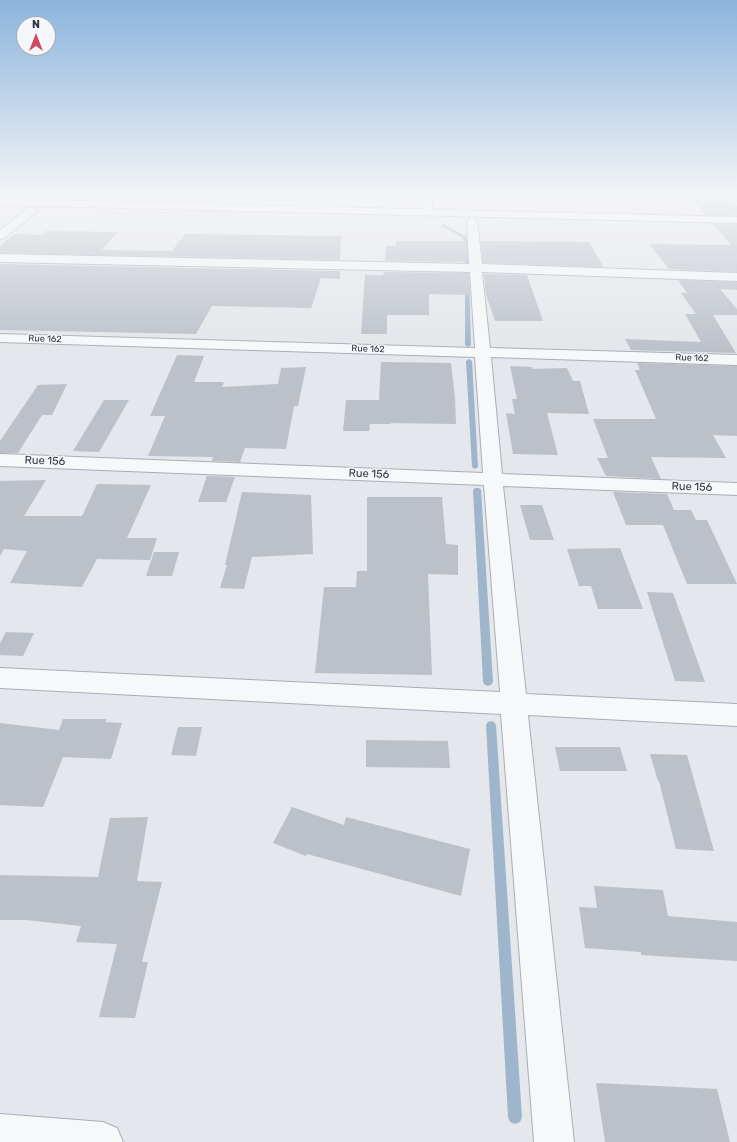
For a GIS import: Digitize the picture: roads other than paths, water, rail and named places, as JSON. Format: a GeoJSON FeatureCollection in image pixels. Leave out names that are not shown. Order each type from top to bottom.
{"type":"FeatureCollection","features":[{"type":"Feature","properties":{"kind":"street"},"geometry":{"type":"LineString","coordinates":[[475,245],[493,479],[554,1142]]}},
{"type":"Feature","properties":{"kind":"street"},"geometry":{"type":"LineString","coordinates":[[0,258],[477,268],[737,277]]}},
{"type":"Feature","properties":{"kind":"street","name":"Rue 162"},"geometry":{"type":"LineString","coordinates":[[0,338],[737,360]]}},
{"type":"Feature","properties":{"kind":"street","name":"Rue 156"},"geometry":{"type":"LineString","coordinates":[[0,460],[737,489]]}},
{"type":"Feature","properties":{"kind":"street"},"geometry":{"type":"LineString","coordinates":[[0,678],[737,715]]}},
{"type":"Feature","properties":{"kind":"street"},"geometry":{"type":"LineString","coordinates":[[0,1134],[103,1142]]}},
{"type":"Feature","properties":{"kind":"waterway"},"geometry":{"type":"LineString","coordinates":[[466,245],[467,263]]}},
{"type":"Feature","properties":{"kind":"waterway"},"geometry":{"type":"LineString","coordinates":[[467,272],[468,345]]}},
{"type":"Feature","properties":{"kind":"waterway"},"geometry":{"type":"LineString","coordinates":[[469,361],[475,467]]}},
{"type":"Feature","properties":{"kind":"waterway"},"geometry":{"type":"LineString","coordinates":[[477,490],[488,682]]}},
{"type":"Feature","properties":{"kind":"waterway"},"geometry":{"type":"LineString","coordinates":[[491,725],[515,1117]]}}]}
